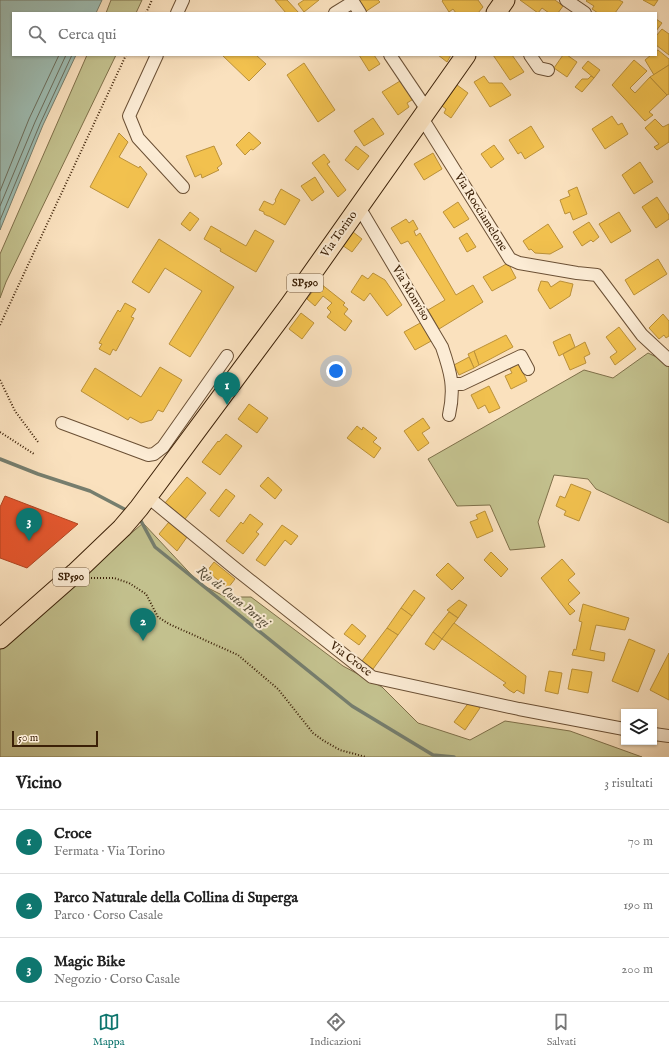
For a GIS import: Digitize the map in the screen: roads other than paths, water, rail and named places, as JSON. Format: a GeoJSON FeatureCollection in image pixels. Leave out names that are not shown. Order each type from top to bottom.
{"type":"FeatureCollection","features":[{"type":"Feature","properties":{"kind":"main road","name":"Via Torino"},"geometry":{"type":"LineString","coordinates":[[139,508],[210,397],[289,306],[465,56]]}},
{"type":"Feature","properties":{"kind":"main road","name":"SP590"},"geometry":{"type":"LineString","coordinates":[[4,635],[75,573],[139,508]]}},
{"type":"Feature","properties":{"kind":"street"},"geometry":{"type":"LineString","coordinates":[[177,12],[183,0]]}},
{"type":"Feature","properties":{"kind":"street"},"geometry":{"type":"LineString","coordinates":[[566,0],[584,12]]}},
{"type":"Feature","properties":{"kind":"street"},"geometry":{"type":"LineString","coordinates":[[337,12],[353,2],[359,12]]}},
{"type":"Feature","properties":{"kind":"street"},"geometry":{"type":"LineString","coordinates":[[157,56],[129,116],[138,138],[183,187]]}},
{"type":"Feature","properties":{"kind":"street","name":"Via Rocciamelone"},"geometry":{"type":"LineString","coordinates":[[391,56],[510,259],[519,263],[577,274],[596,275],[642,334],[669,360]]}},
{"type":"Feature","properties":{"kind":"street"},"geometry":{"type":"LineString","coordinates":[[531,56],[539,68],[548,70]]}},
{"type":"Feature","properties":{"kind":"street","name":"Via Monviso"},"geometry":{"type":"LineString","coordinates":[[359,207],[442,347],[452,384],[452,399],[449,415]]}},
{"type":"Feature","properties":{"kind":"street"},"geometry":{"type":"LineString","coordinates":[[62,423],[121,448],[148,455],[154,454],[163,447],[210,397],[227,356]]}},
{"type":"Feature","properties":{"kind":"street"},"geometry":{"type":"LineString","coordinates":[[452,384],[462,384],[521,356],[528,369]]}},
{"type":"Feature","properties":{"kind":"street","name":"Via Croce"},"geometry":{"type":"LineString","coordinates":[[139,508],[237,570],[372,677],[621,729]]}},
{"type":"Feature","properties":{"kind":"street"},"geometry":{"type":"LineString","coordinates":[[657,734],[669,736]]}},
{"type":"Feature","properties":{"kind":"water"},"geometry":{"type":"Polygon","coordinates":[[[0,0],[102,0],[96,12],[12,12],[12,56],[76,56],[43,125],[0,230],[0,0]]]}},
{"type":"Feature","properties":{"kind":"waterway","name":"Rio di Costa Parigi"},"geometry":{"type":"LineString","coordinates":[[0,459],[38,474],[90,491],[128,511]]}},
{"type":"Feature","properties":{"kind":"waterway","name":"Rio di Costa Parigi"},"geometry":{"type":"LineString","coordinates":[[138,518],[155,547],[352,706],[433,755],[454,757]]}},
{"type":"Feature","properties":{"kind":"place","name":"Croce"},"geometry":{"type":"Point","coordinates":[227,405]}},
{"type":"Feature","properties":{"kind":"place","name":"Magic Bike"},"geometry":{"type":"Point","coordinates":[29,541]}},
{"type":"Feature","properties":{"kind":"place","name":"Parco Naturale della Collina di Superga"},"geometry":{"type":"Point","coordinates":[143,641]}}]}
